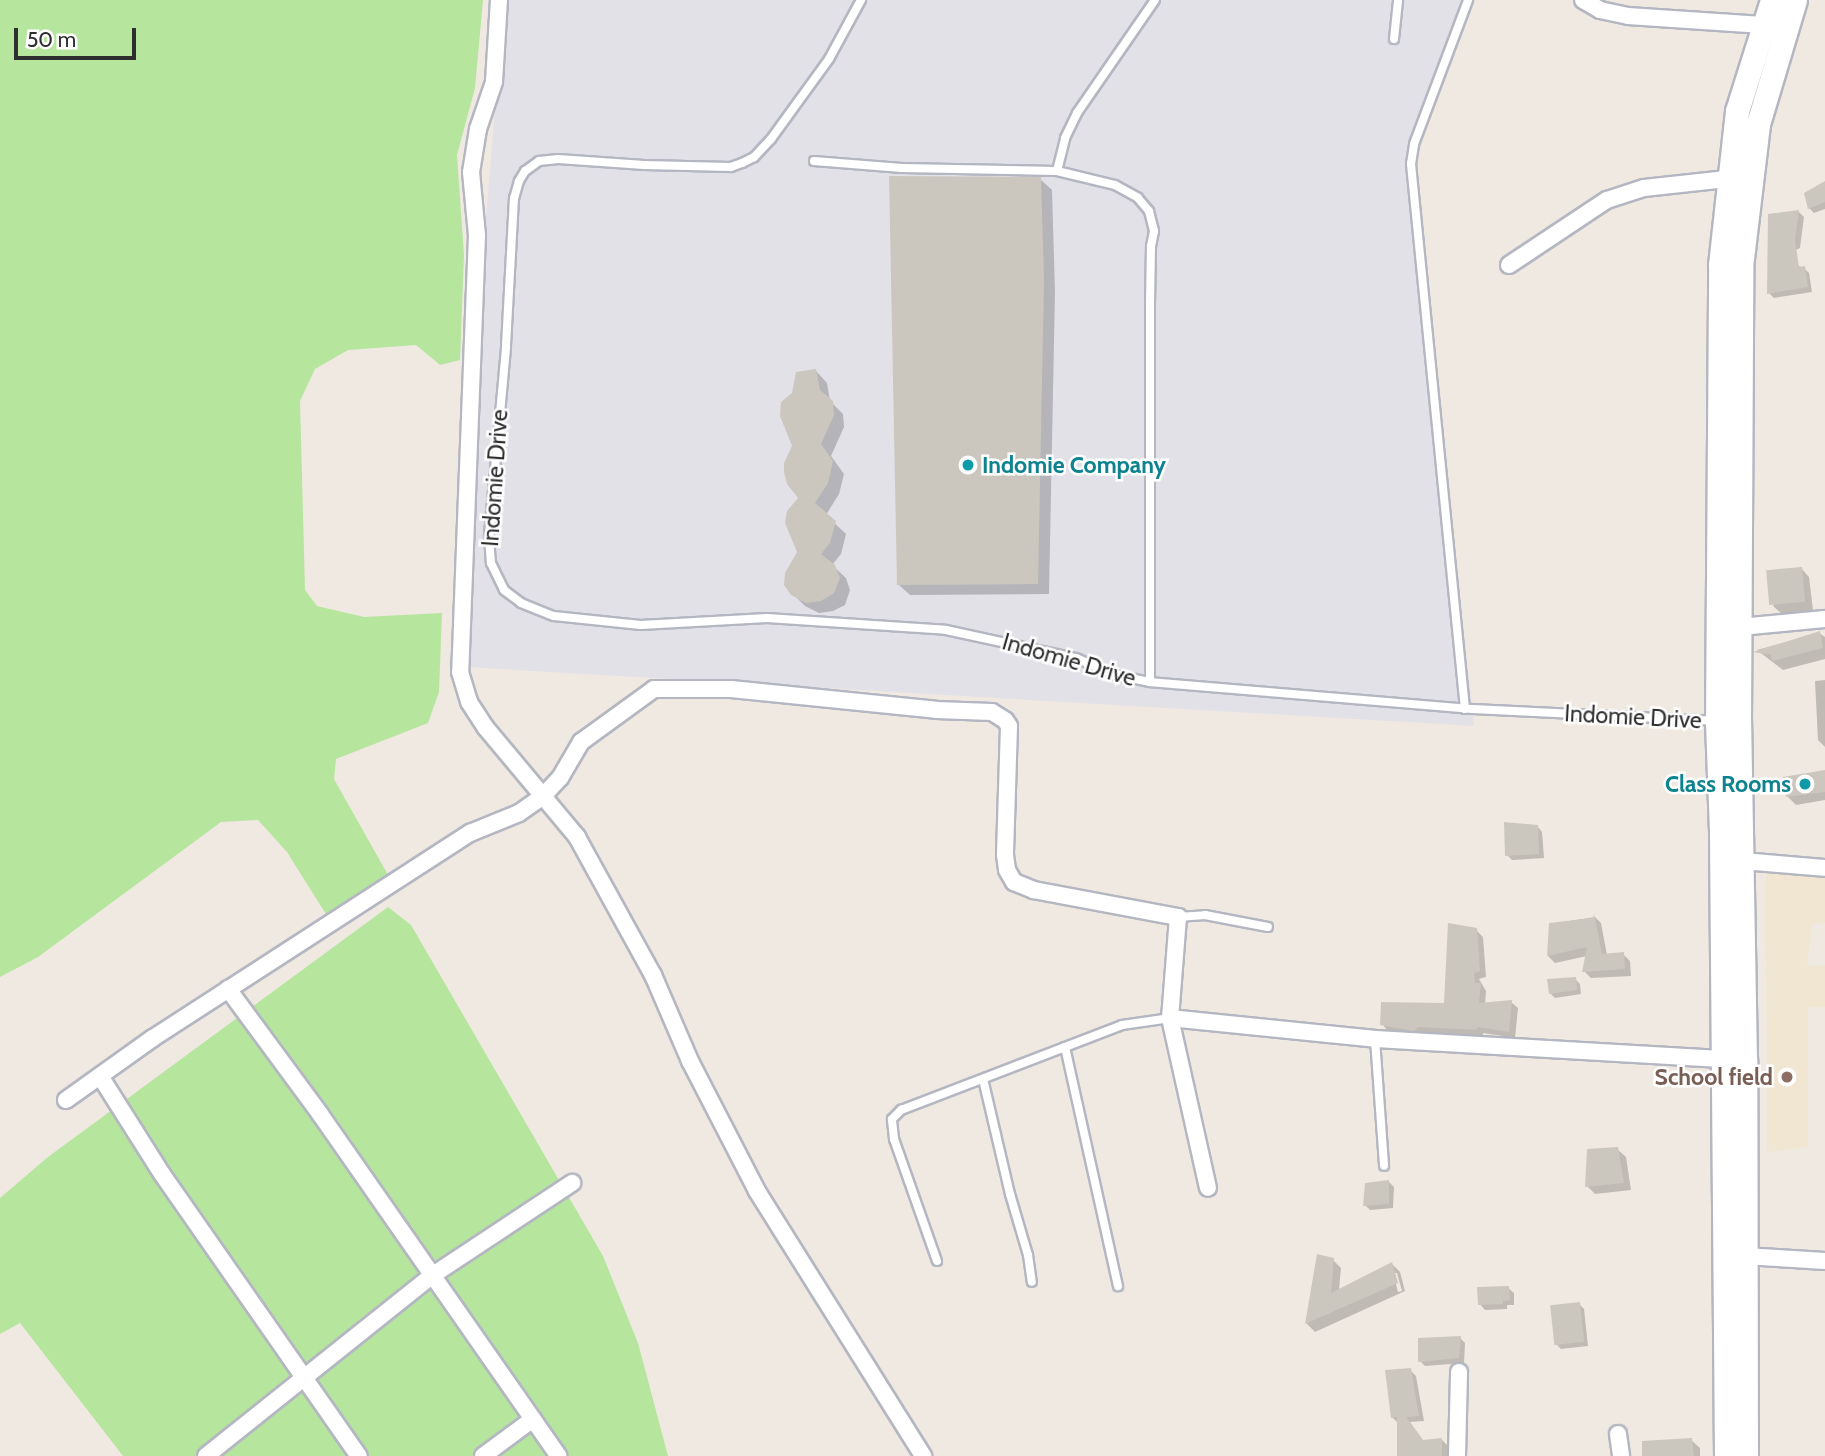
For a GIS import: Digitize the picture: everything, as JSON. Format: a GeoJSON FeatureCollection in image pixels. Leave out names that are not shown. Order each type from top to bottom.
{"type":"FeatureCollection","features":[{"type":"Feature","properties":{"kind":"main road"},"geometry":{"type":"LineString","coordinates":[[1746,1456],[1742,861],[1728,721],[1720,265],[1727,179],[1737,111],[1772,0]]}},
{"type":"Feature","properties":{"kind":"main road"},"geometry":{"type":"LineString","coordinates":[[1726,1456],[1721,831],[1728,721],[1740,627],[1741,267],[1748,190],[1758,124],[1796,0]]}},
{"type":"Feature","properties":{"kind":"street"},"geometry":{"type":"LineString","coordinates":[[499,0],[494,82],[478,129],[471,172],[477,234],[460,672],[469,702],[577,837],[653,975],[690,1061],[757,1191],[917,1453]]}},
{"type":"Feature","properties":{"kind":"street"},"geometry":{"type":"LineString","coordinates":[[1583,0],[1600,10],[1628,16],[1763,25]]}},
{"type":"Feature","properties":{"kind":"street"},"geometry":{"type":"LineString","coordinates":[[1509,265],[1607,200],[1644,188],[1727,179]]}},
{"type":"Feature","properties":{"kind":"street"},"geometry":{"type":"LineString","coordinates":[[1740,627],[1825,619]]}},
{"type":"Feature","properties":{"kind":"street"},"geometry":{"type":"LineString","coordinates":[[66,1100],[228,989],[470,833],[519,813],[560,778],[581,742],[654,688],[732,689],[936,710],[999,713],[1009,726],[1005,855],[1007,870],[1014,882],[1034,890],[1178,917],[1170,1018],[1208,1188]]}},
{"type":"Feature","properties":{"kind":"street"},"geometry":{"type":"LineString","coordinates":[[1742,861],[1825,868]]}},
{"type":"Feature","properties":{"kind":"street"},"geometry":{"type":"LineString","coordinates":[[228,989],[433,1275],[558,1456]]}},
{"type":"Feature","properties":{"kind":"street"},"geometry":{"type":"LineString","coordinates":[[1170,1018],[1375,1039],[1721,1059]]}},
{"type":"Feature","properties":{"kind":"street"},"geometry":{"type":"LineString","coordinates":[[100,1076],[162,1174],[359,1456]]}},
{"type":"Feature","properties":{"kind":"street"},"geometry":{"type":"LineString","coordinates":[[206,1456],[433,1275],[572,1183]]}},
{"type":"Feature","properties":{"kind":"street"},"geometry":{"type":"LineString","coordinates":[[1745,1256],[1825,1261]]}},
{"type":"Feature","properties":{"kind":"street"},"geometry":{"type":"LineString","coordinates":[[1457,1456],[1459,1372]]}},
{"type":"Feature","properties":{"kind":"street"},"geometry":{"type":"LineString","coordinates":[[483,1456],[533,1419]]}},
{"type":"Feature","properties":{"kind":"street"},"geometry":{"type":"LineString","coordinates":[[1618,1434],[1621,1456]]}},
{"type":"Feature","properties":{"kind":"lane","name":"Indomie Drive"},"geometry":{"type":"LineString","coordinates":[[861,0],[829,59],[771,139],[754,157],[731,167],[558,159],[539,161],[525,171],[514,198],[506,348],[489,536],[491,563],[504,590],[521,603],[554,616],[641,625],[767,618],[946,630],[1076,658],[1112,674],[1150,682],[1465,709],[1728,721]]}},
{"type":"Feature","properties":{"kind":"lane"},"geometry":{"type":"LineString","coordinates":[[1058,171],[1065,138],[1077,113],[1155,0]]}},
{"type":"Feature","properties":{"kind":"lane"},"geometry":{"type":"LineString","coordinates":[[1394,39],[1398,0]]}},
{"type":"Feature","properties":{"kind":"lane"},"geometry":{"type":"LineString","coordinates":[[1465,709],[1411,164],[1413,144],[1468,0]]}},
{"type":"Feature","properties":{"kind":"lane","name":"Indomie Drive"},"geometry":{"type":"LineString","coordinates":[[814,161],[915,169],[1058,171],[1115,185],[1138,198],[1149,211],[1154,231],[1150,302],[1150,682]]}},
{"type":"Feature","properties":{"kind":"lane"},"geometry":{"type":"LineString","coordinates":[[1178,917],[1205,915],[1268,927]]}},
{"type":"Feature","properties":{"kind":"lane"},"geometry":{"type":"LineString","coordinates":[[937,1261],[894,1139],[892,1119],[901,1110],[1127,1023],[1170,1018]]}},
{"type":"Feature","properties":{"kind":"lane"},"geometry":{"type":"LineString","coordinates":[[1375,1039],[1384,1166]]}},
{"type":"Feature","properties":{"kind":"lane"},"geometry":{"type":"LineString","coordinates":[[1065,1047],[1118,1286]]}},
{"type":"Feature","properties":{"kind":"lane"},"geometry":{"type":"LineString","coordinates":[[983,1079],[1010,1195],[1028,1255],[1032,1282]]}},
{"type":"Feature","properties":{"kind":"shaded area","name":"Indomie Company"},"geometry":{"type":"Polygon","coordinates":[[[504,0],[1474,0],[1410,142],[1474,726],[449,666],[504,0]]]}},
{"type":"Feature","properties":{"kind":"shaded area","name":"School field"},"geometry":{"type":"Polygon","coordinates":[[[1766,871],[1825,874],[1825,923],[1812,924],[1807,966],[1825,966],[1825,1007],[1808,1007],[1808,1147],[1767,1152],[1766,871]]]}},
{"type":"Feature","properties":{"kind":"green space"},"geometry":{"type":"Polygon","coordinates":[[[0,0],[483,0],[475,88],[457,155],[464,255],[460,360],[440,365],[416,345],[348,350],[315,369],[300,401],[305,590],[317,606],[364,617],[442,613],[439,692],[428,723],[336,759],[334,779],[388,875],[329,919],[287,852],[258,820],[221,822],[38,957],[0,977],[0,0]]]}},
{"type":"Feature","properties":{"kind":"green space"},"geometry":{"type":"Polygon","coordinates":[[[388,907],[411,925],[603,1256],[638,1343],[668,1456],[123,1456],[20,1323],[0,1334],[0,1198],[48,1157],[388,907]]]}},
{"type":"Feature","properties":{"kind":"building","name":"Indomie Company"},"geometry":{"type":"Polygon","coordinates":[[[889,176],[1041,177],[1044,280],[1038,584],[897,585],[889,176]]]}},
{"type":"Feature","properties":{"kind":"building"},"geometry":{"type":"Polygon","coordinates":[[[1825,181],[1825,202],[1808,209],[1804,193],[1825,181]]]}},
{"type":"Feature","properties":{"kind":"building"},"geometry":{"type":"Polygon","coordinates":[[[1799,210],[1795,240],[1799,267],[1805,266],[1808,287],[1767,294],[1768,214],[1799,210]]]}},
{"type":"Feature","properties":{"kind":"building"},"geometry":{"type":"Polygon","coordinates":[[[816,369],[820,390],[833,401],[834,415],[821,444],[833,461],[828,483],[815,503],[836,521],[830,543],[821,554],[835,565],[840,578],[834,593],[821,601],[806,603],[791,595],[784,585],[785,573],[797,552],[785,523],[787,511],[798,498],[787,484],[784,472],[784,463],[792,446],[780,416],[781,402],[792,393],[796,372],[816,369]]]}},
{"type":"Feature","properties":{"kind":"building"},"geometry":{"type":"Polygon","coordinates":[[[1802,567],[1805,602],[1769,605],[1766,570],[1802,567]]]}},
{"type":"Feature","properties":{"kind":"building"},"geometry":{"type":"Polygon","coordinates":[[[1820,631],[1823,648],[1772,661],[1771,655],[1753,652],[1820,631]]]}},
{"type":"Feature","properties":{"kind":"building","name":"Class Rooms"},"geometry":{"type":"Polygon","coordinates":[[[1825,770],[1825,792],[1786,797],[1783,777],[1825,770]]]}},
{"type":"Feature","properties":{"kind":"building"},"geometry":{"type":"Polygon","coordinates":[[[1504,822],[1538,825],[1539,854],[1505,856],[1504,822]]]}},
{"type":"Feature","properties":{"kind":"building"},"geometry":{"type":"Polygon","coordinates":[[[1594,914],[1602,954],[1624,952],[1625,969],[1582,972],[1587,947],[1547,956],[1549,923],[1593,918],[1594,914]]]}},
{"type":"Feature","properties":{"kind":"building"},"geometry":{"type":"Polygon","coordinates":[[[1448,923],[1477,928],[1480,971],[1474,973],[1475,983],[1481,983],[1479,1003],[1512,1000],[1509,1032],[1477,1027],[1477,1030],[1418,1027],[1414,1031],[1380,1025],[1381,1002],[1444,1003],[1448,923]]]}},
{"type":"Feature","properties":{"kind":"building"},"geometry":{"type":"Polygon","coordinates":[[[1576,977],[1577,990],[1549,994],[1547,979],[1576,977]]]}},
{"type":"Feature","properties":{"kind":"building"},"geometry":{"type":"Polygon","coordinates":[[[1618,1147],[1624,1183],[1585,1187],[1587,1149],[1618,1147]]]}},
{"type":"Feature","properties":{"kind":"building"},"geometry":{"type":"Polygon","coordinates":[[[1389,1180],[1389,1204],[1363,1206],[1365,1183],[1389,1180]]]}},
{"type":"Feature","properties":{"kind":"building"},"geometry":{"type":"Polygon","coordinates":[[[1317,1254],[1334,1258],[1331,1293],[1392,1262],[1398,1283],[1305,1324],[1317,1254]]]}},
{"type":"Feature","properties":{"kind":"building"},"geometry":{"type":"Polygon","coordinates":[[[1509,1286],[1510,1300],[1503,1301],[1503,1304],[1478,1305],[1477,1287],[1509,1286]]]}},
{"type":"Feature","properties":{"kind":"building"},"geometry":{"type":"Polygon","coordinates":[[[1580,1302],[1584,1342],[1554,1345],[1550,1305],[1580,1302]]]}},
{"type":"Feature","properties":{"kind":"building"},"geometry":{"type":"Polygon","coordinates":[[[1461,1336],[1459,1358],[1418,1362],[1418,1338],[1461,1336]]]}},
{"type":"Feature","properties":{"kind":"building"},"geometry":{"type":"Polygon","coordinates":[[[1411,1368],[1419,1416],[1406,1417],[1423,1440],[1442,1438],[1442,1456],[1397,1456],[1397,1417],[1391,1418],[1385,1370],[1411,1368]]]}},
{"type":"Feature","properties":{"kind":"building"},"geometry":{"type":"Polygon","coordinates":[[[1692,1438],[1694,1456],[1642,1456],[1642,1441],[1692,1438]]]}},
{"type":"Feature","properties":{"kind":"place","name":"Indomie Company"},"geometry":{"type":"Point","coordinates":[968,465]}},
{"type":"Feature","properties":{"kind":"place","name":"Class Rooms"},"geometry":{"type":"Point","coordinates":[1805,784]}},
{"type":"Feature","properties":{"kind":"place","name":"School field"},"geometry":{"type":"Point","coordinates":[1787,1077]}}]}
